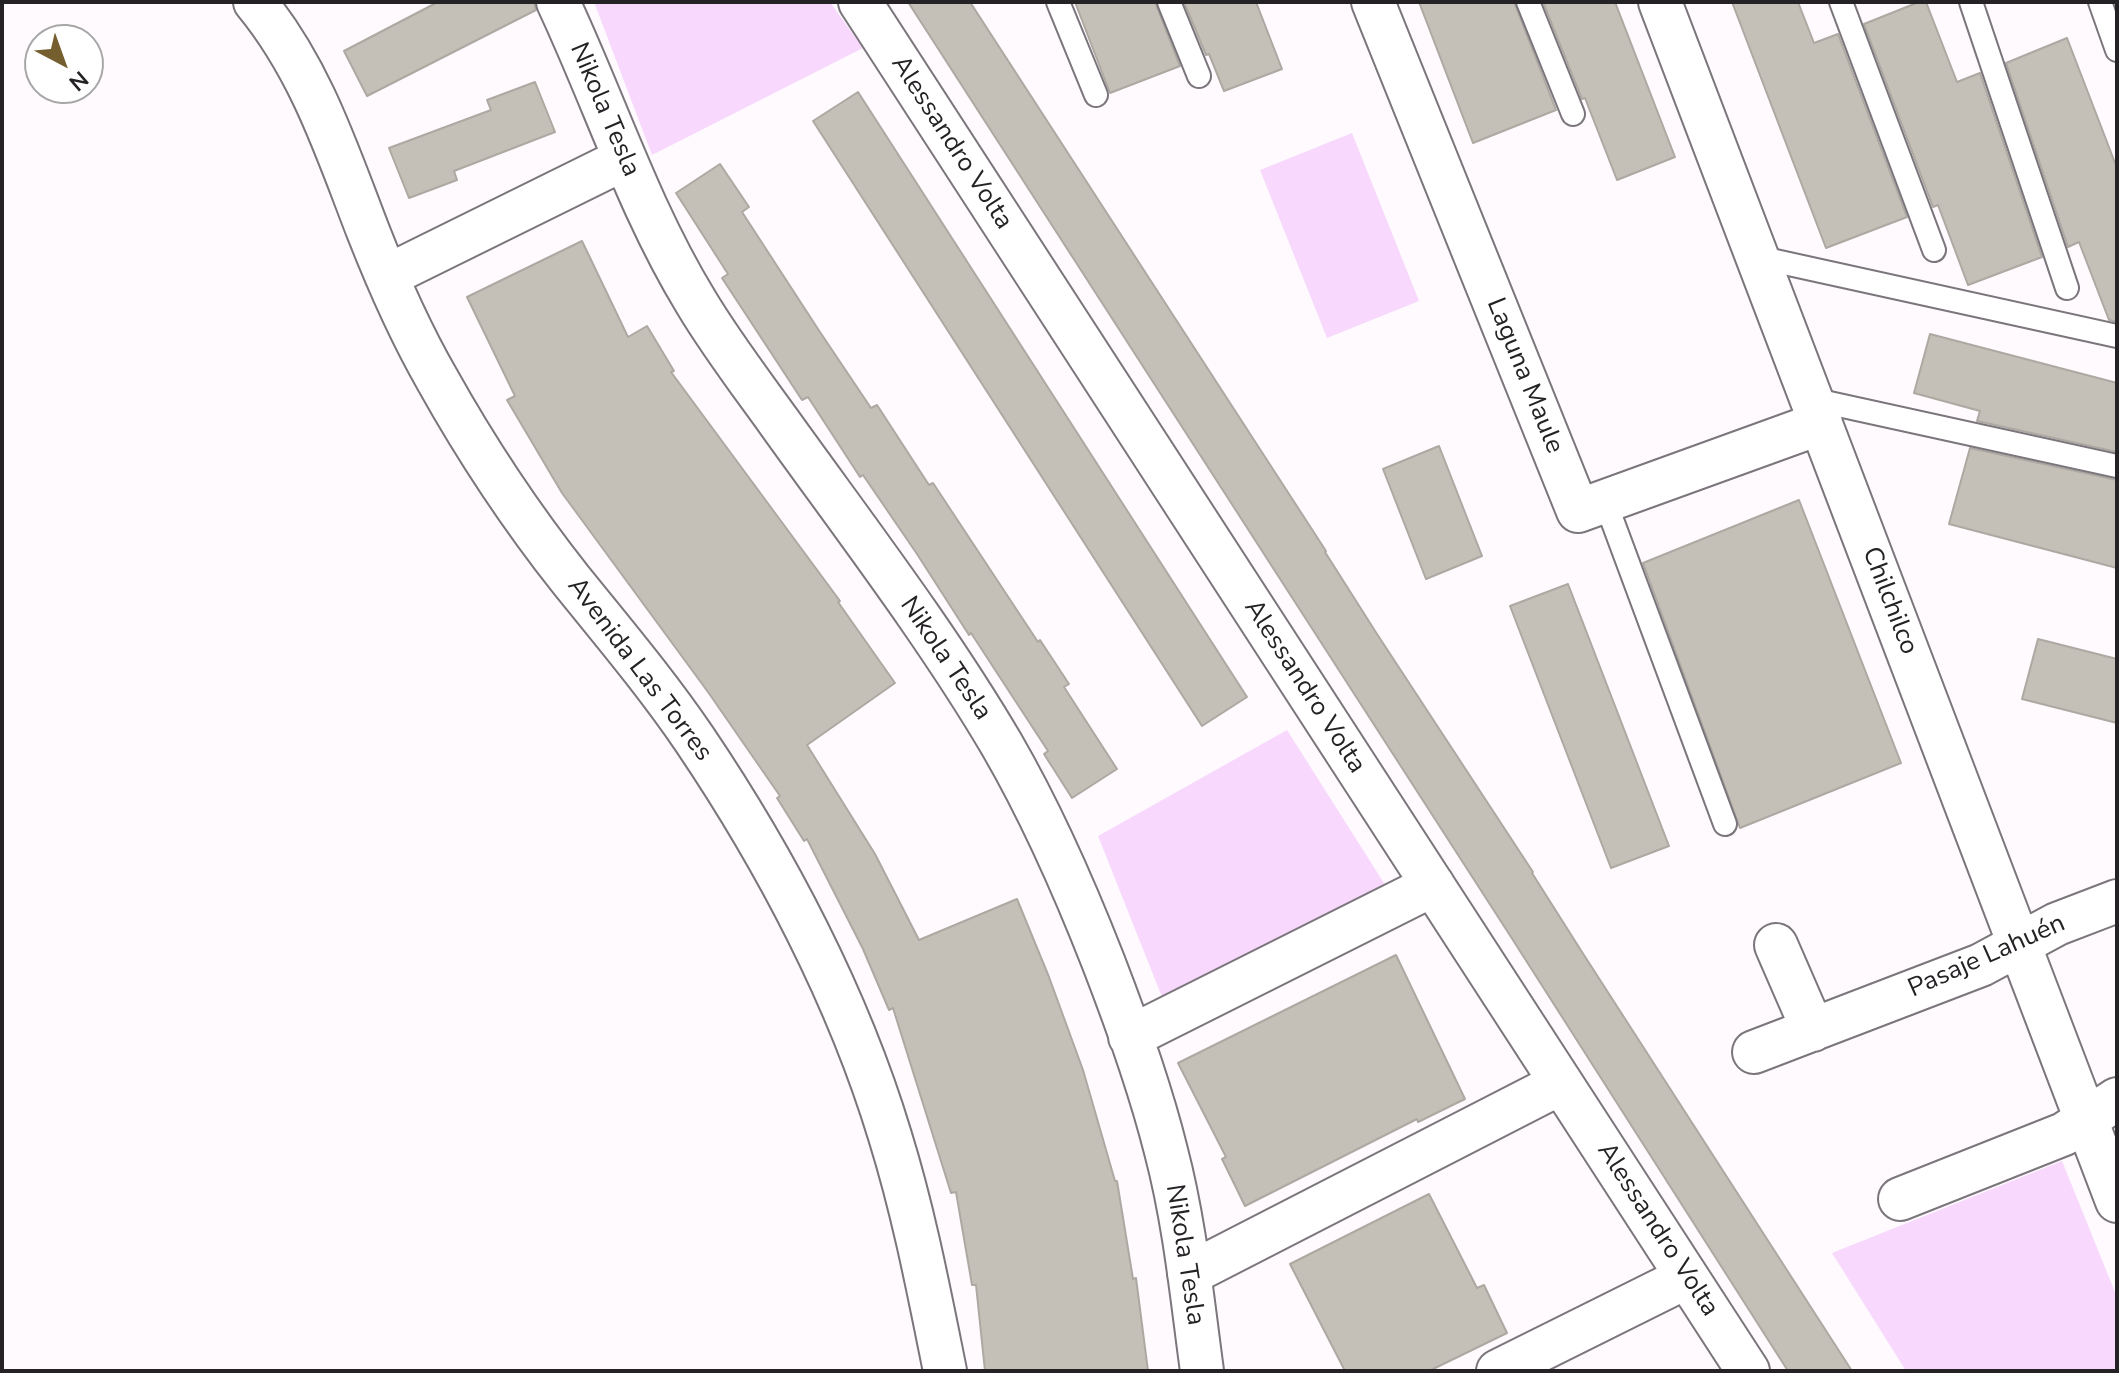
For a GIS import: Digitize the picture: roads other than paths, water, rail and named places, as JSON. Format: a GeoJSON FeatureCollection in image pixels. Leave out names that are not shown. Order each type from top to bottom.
{"type":"FeatureCollection","features":[{"type":"Feature","properties":{"kind":"street","name":"Avenida Las Torres"},"geometry":{"type":"LineString","coordinates":[[255,2],[292,56],[315,97],[335,139],[387,276],[437,380],[495,474],[561,567],[655,684],[696,741],[740,812],[813,946],[863,1059],[890,1136],[922,1260],[945,1371]]}},
{"type":"Feature","properties":{"kind":"street","name":"Nikola Tesla"},"geometry":{"type":"LineString","coordinates":[[558,2],[652,222],[698,305],[922,622],[1002,746],[1067,872],[1130,1037],[1167,1152],[1189,1274],[1202,1371]]}},
{"type":"Feature","properties":{"kind":"street","name":"Alessandro Volta"},"geometry":{"type":"LineString","coordinates":[[860,2],[1748,1371]]}},
{"type":"Feature","properties":{"kind":"street","name":"Laguna Maule"},"geometry":{"type":"LineString","coordinates":[[1373,2],[1578,511],[1816,411]]}},
{"type":"Feature","properties":{"kind":"street","name":"Chilchilco"},"geometry":{"type":"LineString","coordinates":[[1660,2],[2020,945],[2102,1109],[2117,1201]]}},
{"type":"Feature","properties":{"kind":"street"},"geometry":{"type":"LineString","coordinates":[[387,276],[624,159]]}},
{"type":"Feature","properties":{"kind":"street"},"geometry":{"type":"LineString","coordinates":[[1130,1037],[1433,885]]}},
{"type":"Feature","properties":{"kind":"street","name":"Pasaje Lahuén"},"geometry":{"type":"LineString","coordinates":[[1754,1052],[1981,965],[2057,924],[2117,901]]}},
{"type":"Feature","properties":{"kind":"street"},"geometry":{"type":"LineString","coordinates":[[1776,945],[1813,1030]]}},
{"type":"Feature","properties":{"kind":"street"},"geometry":{"type":"LineString","coordinates":[[1189,1274],[1561,1083]]}},
{"type":"Feature","properties":{"kind":"street"},"geometry":{"type":"LineString","coordinates":[[1900,1199],[2064,1134],[2102,1109]]}},
{"type":"Feature","properties":{"kind":"street"},"geometry":{"type":"LineString","coordinates":[[1498,1371],[1687,1277]]}},
{"type":"Feature","properties":{"kind":"lane"},"geometry":{"type":"LineString","coordinates":[[1058,2],[1096,95]]}},
{"type":"Feature","properties":{"kind":"lane"},"geometry":{"type":"LineString","coordinates":[[1169,2],[1199,76]]}},
{"type":"Feature","properties":{"kind":"lane"},"geometry":{"type":"LineString","coordinates":[[1528,2],[1573,114]]}},
{"type":"Feature","properties":{"kind":"lane"},"geometry":{"type":"LineString","coordinates":[[1841,2],[1934,250]]}},
{"type":"Feature","properties":{"kind":"lane"},"geometry":{"type":"LineString","coordinates":[[1971,2],[2067,288]]}},
{"type":"Feature","properties":{"kind":"lane"},"geometry":{"type":"LineString","coordinates":[[2100,2],[2117,50]]}},
{"type":"Feature","properties":{"kind":"lane"},"geometry":{"type":"LineString","coordinates":[[1757,257],[2117,336]]}},
{"type":"Feature","properties":{"kind":"lane"},"geometry":{"type":"LineString","coordinates":[[1816,411],[2117,466]]}},
{"type":"Feature","properties":{"kind":"lane"},"geometry":{"type":"LineString","coordinates":[[1605,501],[1725,824]]}}]}
